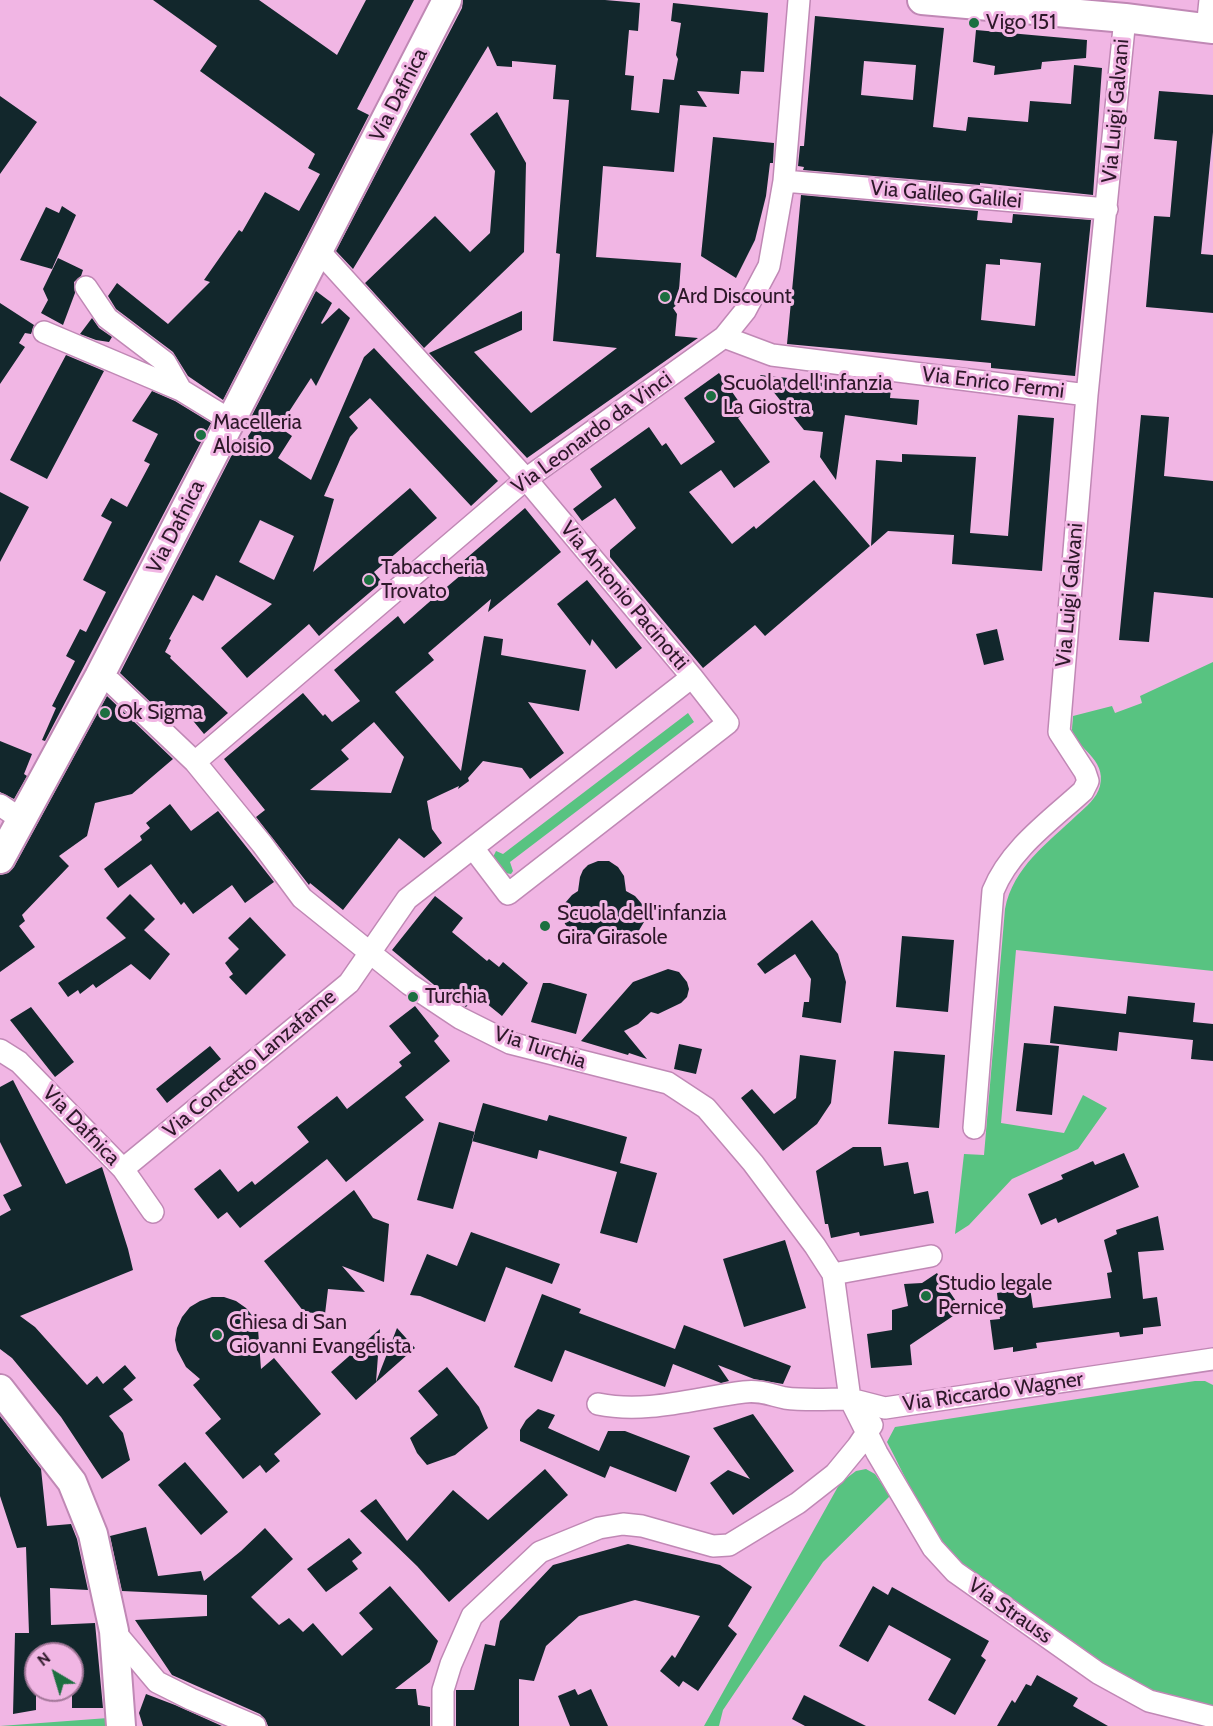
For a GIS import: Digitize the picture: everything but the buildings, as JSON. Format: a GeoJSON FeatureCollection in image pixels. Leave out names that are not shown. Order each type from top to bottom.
{"type":"FeatureCollection","features":[{"type":"Feature","properties":{"kind":"street","name":"Via Dafnica"},"geometry":{"type":"LineString","coordinates":[[0,859],[11,813],[99,676],[447,0]]}},
{"type":"Feature","properties":{"kind":"street","name":"Via Leonardo da Vinci"},"geometry":{"type":"LineString","coordinates":[[195,762],[526,480],[724,337],[745,311],[769,266],[784,180],[799,0]]}},
{"type":"Feature","properties":{"kind":"street"},"geometry":{"type":"LineString","coordinates":[[922,0],[1125,18],[1210,29],[1210,0]]}},
{"type":"Feature","properties":{"kind":"street","name":"Via Luigi Galvani"},"geometry":{"type":"LineString","coordinates":[[974,1128],[993,891],[1001,872],[1014,854],[1083,791],[1088,781],[1085,772],[1059,732],[1087,395],[1125,18]]}},
{"type":"Feature","properties":{"kind":"street","name":"Via Galileo Galilei"},"geometry":{"type":"LineString","coordinates":[[784,180],[1107,209]]}},
{"type":"Feature","properties":{"kind":"street","name":"Via Antonio Pacinotti"},"geometry":{"type":"LineString","coordinates":[[319,251],[526,480],[692,677],[407,899],[369,953]]}},
{"type":"Feature","properties":{"kind":"street"},"geometry":{"type":"LineString","coordinates":[[86,287],[107,318],[165,362],[181,390]]}},
{"type":"Feature","properties":{"kind":"street"},"geometry":{"type":"LineString","coordinates":[[44,332],[181,390],[230,420]]}},
{"type":"Feature","properties":{"kind":"street","name":"Via Enrico Fermi"},"geometry":{"type":"LineString","coordinates":[[724,337],[772,355],[1087,395]]}},
{"type":"Feature","properties":{"kind":"street","name":"Via Turchia"},"geometry":{"type":"LineString","coordinates":[[99,676],[112,683],[195,762],[262,844],[302,898],[409,984],[460,1018],[510,1042],[668,1083],[706,1108],[753,1163],[833,1274],[850,1399]]}},
{"type":"Feature","properties":{"kind":"street"},"geometry":{"type":"LineString","coordinates":[[473,848],[508,894],[728,723],[692,677]]}},
{"type":"Feature","properties":{"kind":"street","name":"Via Concetto Lanzafame"},"geometry":{"type":"LineString","coordinates":[[123,1169],[349,983],[369,953]]}},
{"type":"Feature","properties":{"kind":"street","name":"Via Dafnica"},"geometry":{"type":"LineString","coordinates":[[0,1050],[18,1062],[123,1169],[153,1212]]}},
{"type":"Feature","properties":{"kind":"street"},"geometry":{"type":"LineString","coordinates":[[833,1274],[931,1256]]}},
{"type":"Feature","properties":{"kind":"street","name":"Via Riccardo Wagner"},"geometry":{"type":"LineString","coordinates":[[443,1726],[443,1690],[451,1664],[472,1616],[540,1552],[599,1528],[623,1524],[642,1526],[713,1546],[729,1545],[798,1503],[835,1474],[885,1408],[1213,1359]]}},
{"type":"Feature","properties":{"kind":"street"},"geometry":{"type":"LineString","coordinates":[[1186,1363],[1213,1371]]}},
{"type":"Feature","properties":{"kind":"street"},"geometry":{"type":"LineString","coordinates":[[0,1389],[72,1482],[93,1534],[114,1631],[121,1726]]}},
{"type":"Feature","properties":{"kind":"street"},"geometry":{"type":"LineString","coordinates":[[598,1404],[617,1408],[643,1408],[762,1391],[786,1398],[850,1399],[885,1408]]}},
{"type":"Feature","properties":{"kind":"street","name":"Via Strauss"},"geometry":{"type":"LineString","coordinates":[[850,1399],[933,1548],[955,1572],[1098,1673],[1149,1701],[1213,1717]]}},
{"type":"Feature","properties":{"kind":"street"},"geometry":{"type":"LineString","coordinates":[[114,1631],[157,1682],[255,1726]]}},
{"type":"Feature","properties":{"kind":"green space"},"geometry":{"type":"Polygon","coordinates":[[[1213,662],[1213,971],[1016,950],[1001,1123],[1064,1133],[1083,1095],[1107,1108],[1078,1149],[1012,1179],[969,1225],[955,1234],[964,1154],[984,1155],[1005,909],[1009,894],[1033,857],[1091,802],[1100,786],[1099,768],[1074,736],[1073,716],[1112,706],[1115,713],[1142,703],[1140,696],[1213,662]]]}},
{"type":"Feature","properties":{"kind":"green space"},"geometry":{"type":"Polygon","coordinates":[[[688,713],[694,722],[510,862],[513,871],[511,874],[505,873],[492,859],[496,851],[503,854],[688,713]]]}},
{"type":"Feature","properties":{"kind":"green space"},"geometry":{"type":"Polygon","coordinates":[[[1205,1381],[1213,1385],[1213,1705],[1206,1707],[1150,1690],[1124,1679],[964,1568],[931,1524],[887,1442],[895,1427],[1205,1381]]]}},
{"type":"Feature","properties":{"kind":"green space"},"geometry":{"type":"Polygon","coordinates":[[[866,1469],[875,1474],[890,1496],[823,1562],[723,1710],[719,1726],[704,1726],[840,1483],[856,1471],[866,1469]]]}},
{"type":"Feature","properties":{"kind":"green space"},"geometry":{"type":"Polygon","coordinates":[[[108,1718],[108,1726],[0,1726],[108,1718]]]}},
{"type":"Feature","properties":{"kind":"place","name":"Vigo 151"},"geometry":{"type":"Point","coordinates":[974,23]}},
{"type":"Feature","properties":{"kind":"place","name":"Ard Discount"},"geometry":{"type":"Point","coordinates":[665,297]}},
{"type":"Feature","properties":{"kind":"place","name":"Scuola dell'infanzia La Giostra"},"geometry":{"type":"Point","coordinates":[711,396]}},
{"type":"Feature","properties":{"kind":"place","name":"Macelleria Aloisio"},"geometry":{"type":"Point","coordinates":[201,435]}},
{"type":"Feature","properties":{"kind":"place","name":"Tabaccheria Trovato"},"geometry":{"type":"Point","coordinates":[369,580]}},
{"type":"Feature","properties":{"kind":"place","name":"Ok Sigma"},"geometry":{"type":"Point","coordinates":[105,713]}},
{"type":"Feature","properties":{"kind":"place","name":"Scuola dell'infanzia Gira Girasole"},"geometry":{"type":"Point","coordinates":[545,926]}},
{"type":"Feature","properties":{"kind":"place","name":"Turchia"},"geometry":{"type":"Point","coordinates":[413,997]}},
{"type":"Feature","properties":{"kind":"place","name":"Studio legale Pernice"},"geometry":{"type":"Point","coordinates":[926,1296]}},
{"type":"Feature","properties":{"kind":"place","name":"Chiesa di San Giovanni Evangelista"},"geometry":{"type":"Point","coordinates":[217,1335]}}]}
